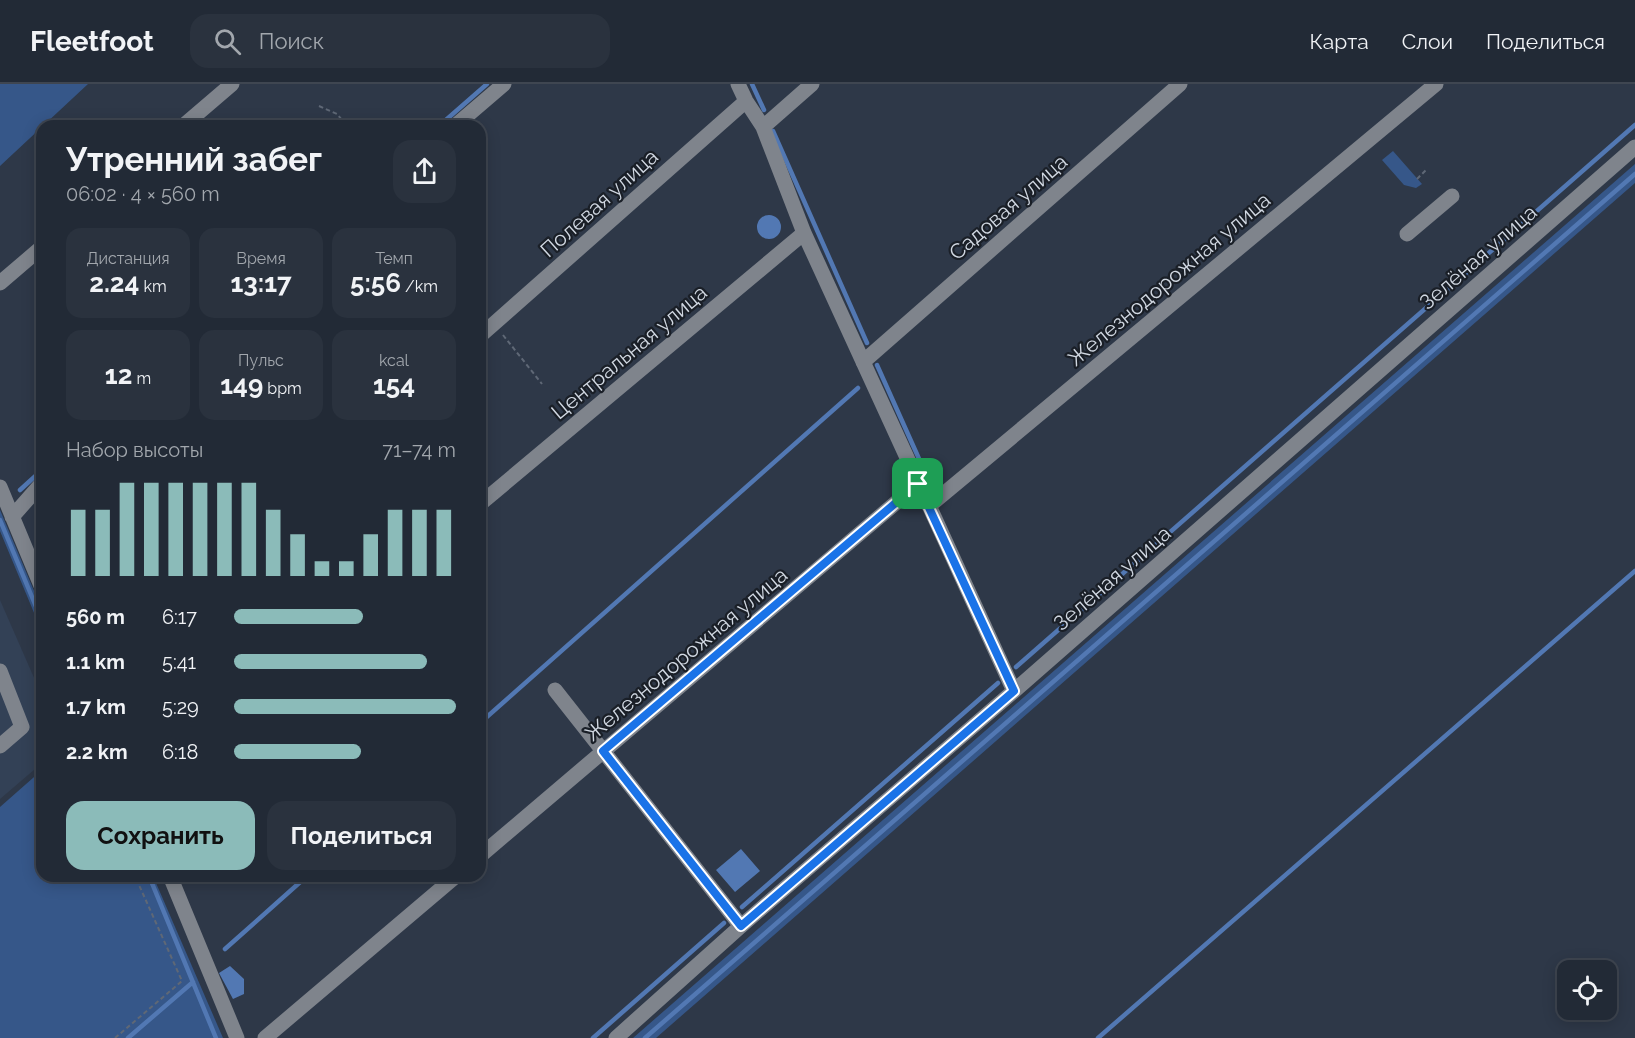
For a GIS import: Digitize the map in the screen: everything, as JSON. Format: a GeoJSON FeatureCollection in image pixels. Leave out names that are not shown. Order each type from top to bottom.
{"type":"FeatureCollection","features":[{"type":"Feature","properties":{"kind":"street"},"geometry":{"type":"LineString","coordinates":[[190,120],[232,84]]}},
{"type":"Feature","properties":{"kind":"street"},"geometry":{"type":"LineString","coordinates":[[462,120],[504,84]]}},
{"type":"Feature","properties":{"kind":"street"},"geometry":{"type":"LineString","coordinates":[[738,84],[763,127],[804,233],[1014,691]]}},
{"type":"Feature","properties":{"kind":"street"},"geometry":{"type":"LineString","coordinates":[[763,127],[812,84]]}},
{"type":"Feature","properties":{"kind":"street","name":"Садовая улица"},"geometry":{"type":"LineString","coordinates":[[863,362],[1180,84]]}},
{"type":"Feature","properties":{"kind":"street","name":"Железнодорожная улица"},"geometry":{"type":"LineString","coordinates":[[929,506],[1436,84]]}},
{"type":"Feature","properties":{"kind":"street","name":"Полевая улица"},"geometry":{"type":"LineString","coordinates":[[486,330],[746,101]]}},
{"type":"Feature","properties":{"kind":"street","name":"Зелёная улица"},"geometry":{"type":"LineString","coordinates":[[616,1038],[741,926],[1014,691],[1635,147]]}},
{"type":"Feature","properties":{"kind":"street"},"geometry":{"type":"LineString","coordinates":[[1407,234],[1452,196]]}},
{"type":"Feature","properties":{"kind":"street","name":"Центральная улица"},"geometry":{"type":"LineString","coordinates":[[486,499],[804,233]]}},
{"type":"Feature","properties":{"kind":"street"},"geometry":{"type":"LineString","coordinates":[[0,283],[36,252]]}},
{"type":"Feature","properties":{"kind":"street","name":"Железнодорожная улица"},"geometry":{"type":"LineString","coordinates":[[486,851],[918,484]]}},
{"type":"Feature","properties":{"kind":"street"},"geometry":{"type":"LineString","coordinates":[[0,487],[36,574]]}},
{"type":"Feature","properties":{"kind":"street"},"geometry":{"type":"LineString","coordinates":[[12,517],[36,490]]}},
{"type":"Feature","properties":{"kind":"street"},"geometry":{"type":"LineString","coordinates":[[0,671],[22,727],[0,746]]}},
{"type":"Feature","properties":{"kind":"street"},"geometry":{"type":"LineString","coordinates":[[555,690],[741,926]]}},
{"type":"Feature","properties":{"kind":"street"},"geometry":{"type":"LineString","coordinates":[[172,882],[237,1038]]}},
{"type":"Feature","properties":{"kind":"street"},"geometry":{"type":"LineString","coordinates":[[265,1038],[449,882]]}},
{"type":"Feature","properties":{"kind":"path"},"geometry":{"type":"LineString","coordinates":[[319,106],[337,114],[342,120]]}},
{"type":"Feature","properties":{"kind":"path"},"geometry":{"type":"LineString","coordinates":[[1417,179],[1427,169]]}},
{"type":"Feature","properties":{"kind":"path"},"geometry":{"type":"LineString","coordinates":[[486,313],[542,384]]}},
{"type":"Feature","properties":{"kind":"path"},"geometry":{"type":"LineString","coordinates":[[115,1038],[182,981],[138,882]]}},
{"type":"Feature","properties":{"kind":"shaded area"},"geometry":{"type":"Polygon","coordinates":[[[0,84],[88,84],[49,120],[36,120],[36,132],[0,166],[0,84]]]}},
{"type":"Feature","properties":{"kind":"shaded area"},"geometry":{"type":"Polygon","coordinates":[[[1393,151],[1422,184],[1416,188],[1404,185],[1382,160],[1393,151]]]}},
{"type":"Feature","properties":{"kind":"shaded area"},"geometry":{"type":"Polygon","coordinates":[[[1635,164],[1635,183],[656,1038],[633,1038],[1635,164]]]}},
{"type":"Feature","properties":{"kind":"shaded area"},"geometry":{"type":"Polygon","coordinates":[[[769,215],[777,219],[781,227],[777,235],[769,239],[761,235],[757,227],[761,219],[769,215]]]}},
{"type":"Feature","properties":{"kind":"shaded area"},"geometry":{"type":"Polygon","coordinates":[[[0,510],[36,596],[36,618],[0,531],[0,510]]]}},
{"type":"Feature","properties":{"kind":"shaded area"},"geometry":{"type":"Polygon","coordinates":[[[0,600],[36,682],[36,768],[0,799],[0,600]]]}},
{"type":"Feature","properties":{"kind":"shaded area"},"geometry":{"type":"Polygon","coordinates":[[[36,775],[36,882],[156,882],[223,1038],[0,1038],[0,807],[36,775]]]}},
{"type":"Feature","properties":{"kind":"shaded area"},"geometry":{"type":"Polygon","coordinates":[[[741,849],[760,871],[735,892],[716,870],[741,849]]]}},
{"type":"Feature","properties":{"kind":"shaded area"},"geometry":{"type":"Polygon","coordinates":[[[230,966],[244,979],[244,994],[233,999],[219,973],[230,966]]]}},
{"type":"Feature","properties":{"kind":"waterway"},"geometry":{"type":"LineString","coordinates":[[446,120],[487,84]]}},
{"type":"Feature","properties":{"kind":"waterway"},"geometry":{"type":"LineString","coordinates":[[752,84],[764,110]]}},
{"type":"Feature","properties":{"kind":"waterway"},"geometry":{"type":"LineString","coordinates":[[1016,667],[1635,125]]}},
{"type":"Feature","properties":{"kind":"waterway"},"geometry":{"type":"LineString","coordinates":[[773,131],[867,343]]}},
{"type":"Feature","properties":{"kind":"waterway"},"geometry":{"type":"LineString","coordinates":[[645,1038],[1635,174]]}},
{"type":"Feature","properties":{"kind":"waterway"},"geometry":{"type":"LineString","coordinates":[[877,365],[933,490]]}},
{"type":"Feature","properties":{"kind":"waterway"},"geometry":{"type":"LineString","coordinates":[[486,718],[858,388]]}},
{"type":"Feature","properties":{"kind":"waterway"},"geometry":{"type":"LineString","coordinates":[[20,490],[36,475]]}},
{"type":"Feature","properties":{"kind":"waterway"},"geometry":{"type":"LineString","coordinates":[[0,520],[36,607]]}},
{"type":"Feature","properties":{"kind":"waterway"},"geometry":{"type":"LineString","coordinates":[[1098,1038],[1635,571]]}},
{"type":"Feature","properties":{"kind":"waterway"},"geometry":{"type":"LineString","coordinates":[[742,907],[998,683]]}},
{"type":"Feature","properties":{"kind":"waterway"},"geometry":{"type":"LineString","coordinates":[[151,882],[216,1038]]}},
{"type":"Feature","properties":{"kind":"waterway"},"geometry":{"type":"LineString","coordinates":[[225,949],[300,882]]}},
{"type":"Feature","properties":{"kind":"waterway"},"geometry":{"type":"LineString","coordinates":[[593,1038],[724,923]]}},
{"type":"Feature","properties":{"kind":"waterway"},"geometry":{"type":"LineString","coordinates":[[128,1038],[193,982]]}},
{"type":"Feature","properties":{"kind":"route"},"geometry":{"type":"LineString","coordinates":[[918,484],[1014,691],[741,926],[603,751],[918,484]]}}]}
